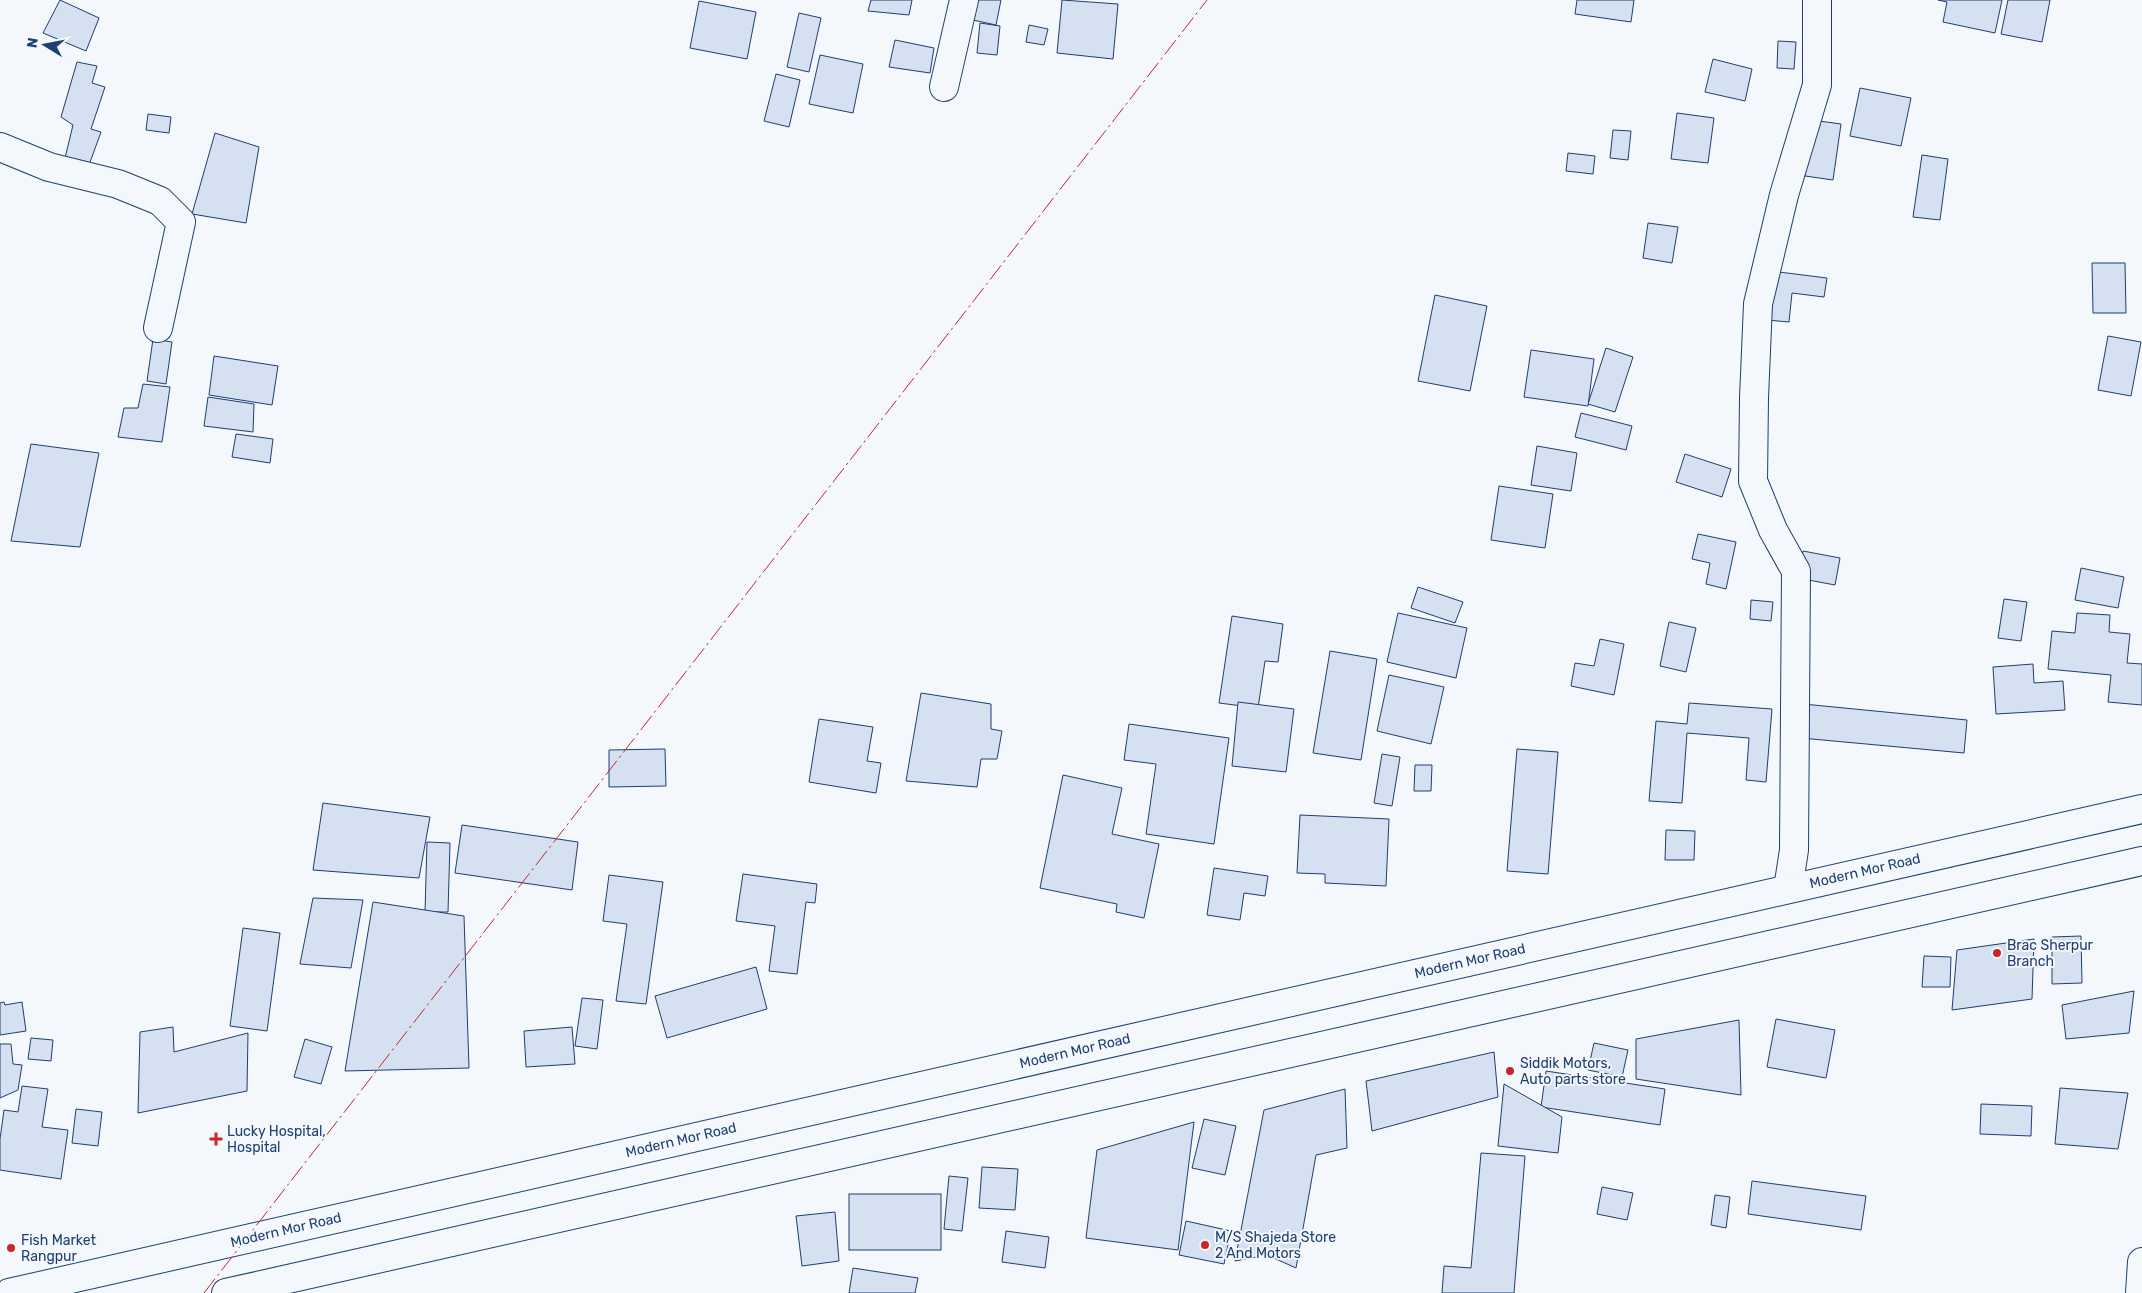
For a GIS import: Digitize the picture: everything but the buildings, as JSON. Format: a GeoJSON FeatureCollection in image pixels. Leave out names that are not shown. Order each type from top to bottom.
{"type":"FeatureCollection","features":[{"type":"Feature","properties":{"kind":"main road"},"geometry":{"type":"LineString","coordinates":[[944,87],[964,0]]}},
{"type":"Feature","properties":{"kind":"main road"},"geometry":{"type":"LineString","coordinates":[[1788,888],[1794,850],[1796,570],[1773,530],[1753,481],[1754,398],[1758,304],[1784,195],[1817,85],[1817,0]]}},
{"type":"Feature","properties":{"kind":"main road"},"geometry":{"type":"LineString","coordinates":[[0,147],[50,168],[118,184],[160,201],[181,222],[158,328]]}},
{"type":"Feature","properties":{"kind":"main road","name":"Modern Mor Road"},"geometry":{"type":"LineString","coordinates":[[9,1293],[2142,809]]}},
{"type":"Feature","properties":{"kind":"main road"},"geometry":{"type":"LineString","coordinates":[[226,1293],[2142,861]]}},
{"type":"Feature","properties":{"kind":"main road"},"geometry":{"type":"LineString","coordinates":[[2140,1293],[2142,1262]]}},
{"type":"Feature","properties":{"kind":"power"},"geometry":{"type":"LineString","coordinates":[[204,1293],[1207,0]]}},
{"type":"Feature","properties":{"kind":"place","name":"Brac Sherpur Branch"},"geometry":{"type":"Point","coordinates":[1997,953]}},
{"type":"Feature","properties":{"kind":"place","name":"Siddik Motors, Auto parts store"},"geometry":{"type":"Point","coordinates":[1510,1071]}},
{"type":"Feature","properties":{"kind":"place","name":"Lucky Hospital, Hospital"},"geometry":{"type":"Point","coordinates":[216,1139]}},
{"type":"Feature","properties":{"kind":"place","name":"M/S Shajeda Store 2 And Motors"},"geometry":{"type":"Point","coordinates":[1205,1245]}},
{"type":"Feature","properties":{"kind":"place","name":"Fish Market Rangpur"},"geometry":{"type":"Point","coordinates":[11,1248]}}]}
